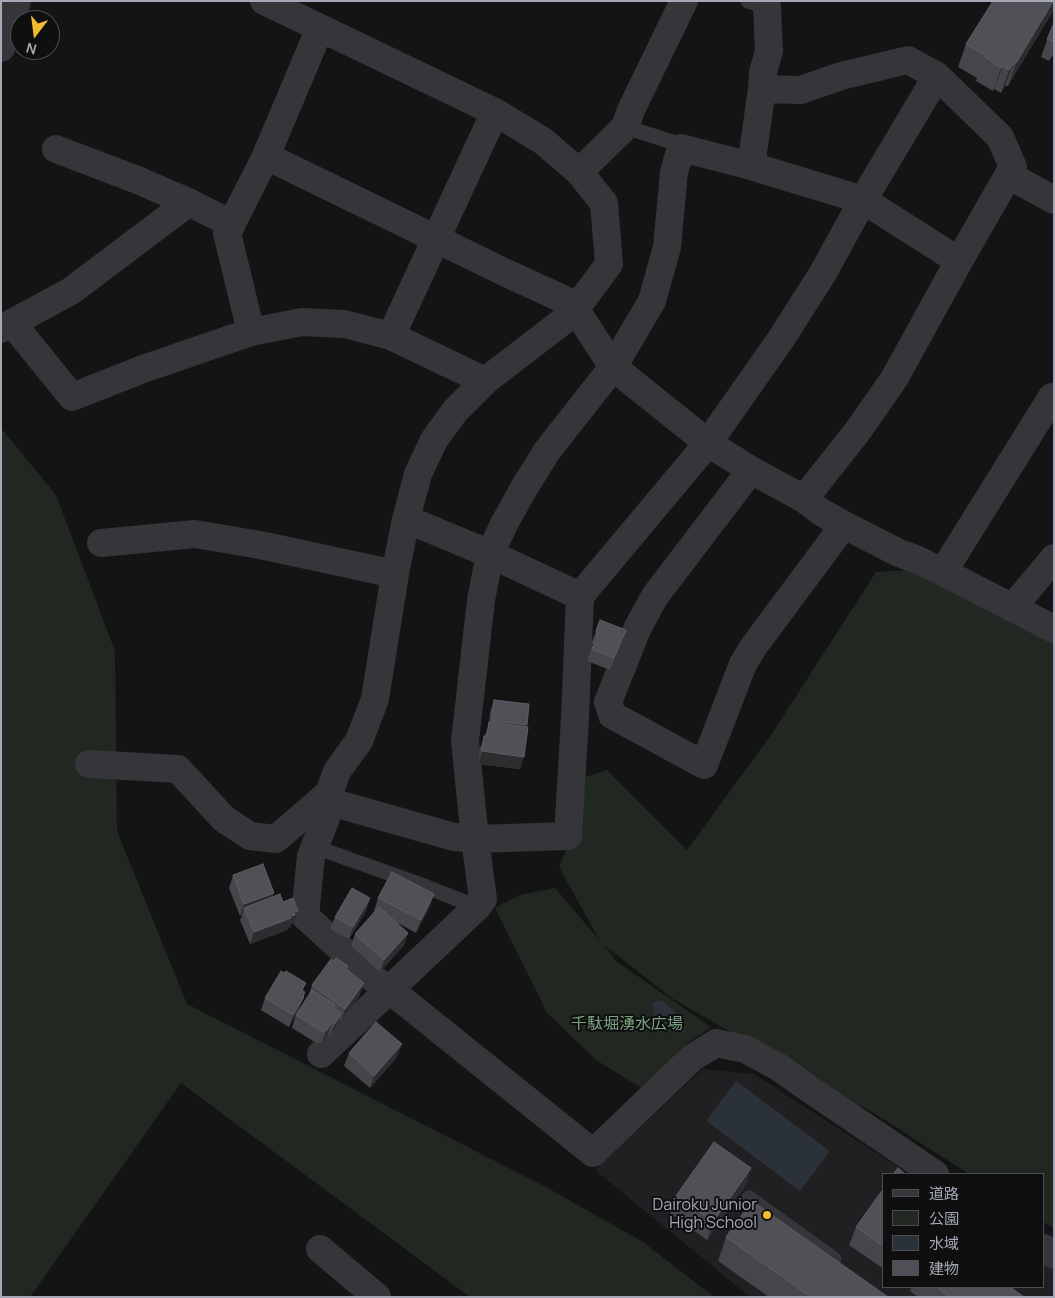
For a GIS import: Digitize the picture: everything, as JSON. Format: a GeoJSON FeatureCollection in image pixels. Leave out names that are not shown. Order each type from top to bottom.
{"type":"FeatureCollection","features":[{"type":"Feature","properties":{"kind":"street"},"geometry":{"type":"LineString","coordinates":[[1,48],[7,36],[17,1]]}},
{"type":"Feature","properties":{"kind":"street"},"geometry":{"type":"LineString","coordinates":[[264,1],[495,112],[543,141],[578,172],[604,203],[609,264],[571,315],[485,381],[455,411],[434,440],[418,474],[406,519],[395,574],[375,699],[360,741],[337,771],[328,797],[326,818],[311,856],[305,916],[376,981],[390,990],[593,1152],[692,1058],[716,1042],[745,1049],[780,1068],[934,1173]]}},
{"type":"Feature","properties":{"kind":"street"},"geometry":{"type":"LineString","coordinates":[[578,172],[624,127],[684,1]]}},
{"type":"Feature","properties":{"kind":"street"},"geometry":{"type":"LineString","coordinates":[[751,166],[763,72],[769,51],[763,3]]}},
{"type":"Feature","properties":{"kind":"street"},"geometry":{"type":"LineString","coordinates":[[251,332],[227,233],[266,156],[320,28]]}},
{"type":"Feature","properties":{"kind":"street"},"geometry":{"type":"LineString","coordinates":[[762,89],[801,90],[841,76],[908,60],[937,76],[1000,137],[1013,167],[894,379],[857,432],[804,499]]}},
{"type":"Feature","properties":{"kind":"street"},"geometry":{"type":"LineString","coordinates":[[328,797],[454,837],[475,839],[568,836],[580,596],[708,443],[781,339],[822,273],[937,76]]}},
{"type":"Feature","properties":{"kind":"street"},"geometry":{"type":"LineString","coordinates":[[391,336],[495,112]]}},
{"type":"Feature","properties":{"kind":"street"},"geometry":{"type":"LineString","coordinates":[[321,1054],[477,907],[483,899],[465,741],[481,600],[490,554],[520,495],[547,451],[613,367],[652,301],[667,247],[674,172],[681,148],[751,166],[863,200],[959,261]]}},
{"type":"Feature","properties":{"kind":"street"},"geometry":{"type":"LineString","coordinates":[[56,149],[189,202],[232,224]]}},
{"type":"Feature","properties":{"kind":"street"},"geometry":{"type":"LineString","coordinates":[[266,156],[577,308],[613,367],[708,443],[751,470],[804,499],[821,512],[844,525],[899,553],[943,572],[1054,629]]}},
{"type":"Feature","properties":{"kind":"street"},"geometry":{"type":"LineString","coordinates":[[1008,175],[1054,200]]}},
{"type":"Feature","properties":{"kind":"street"},"geometry":{"type":"LineString","coordinates":[[189,202],[70,291],[7,326],[72,397],[143,369],[251,332],[302,322],[344,324],[391,336],[485,381]]}},
{"type":"Feature","properties":{"kind":"street"},"geometry":{"type":"LineString","coordinates":[[943,572],[1052,397],[1054,399]]}},
{"type":"Feature","properties":{"kind":"street"},"geometry":{"type":"LineString","coordinates":[[612,715],[608,702],[638,627],[655,596],[751,470]]}},
{"type":"Feature","properties":{"kind":"street"},"geometry":{"type":"LineString","coordinates":[[406,519],[490,554],[580,596]]}},
{"type":"Feature","properties":{"kind":"street"},"geometry":{"type":"LineString","coordinates":[[575,718],[612,715],[704,765],[743,664],[754,646],[844,525]]}},
{"type":"Feature","properties":{"kind":"street"},"geometry":{"type":"LineString","coordinates":[[101,543],[195,534],[260,545],[395,574]]}},
{"type":"Feature","properties":{"kind":"street"},"geometry":{"type":"LineString","coordinates":[[1012,608],[1054,558]]}},
{"type":"Feature","properties":{"kind":"street"},"geometry":{"type":"LineString","coordinates":[[89,764],[178,769],[224,819],[250,836],[276,839],[328,797]]}},
{"type":"Feature","properties":{"kind":"street"},"geometry":{"type":"LineString","coordinates":[[320,1249],[377,1297]]}},
{"type":"Feature","properties":{"kind":"lane"},"geometry":{"type":"LineString","coordinates":[[624,127],[682,144],[681,148]]}},
{"type":"Feature","properties":{"kind":"lane"},"geometry":{"type":"LineString","coordinates":[[315,847],[477,907]]}},
{"type":"Feature","properties":{"kind":"lane"},"geometry":{"type":"LineString","coordinates":[[750,1198],[846,1268]]}},
{"type":"Feature","properties":{"kind":"shaded area","name":"Dairoku Junior High School"},"geometry":{"type":"Polygon","coordinates":[[[703,1069],[754,1074],[907,1173],[882,1173],[882,1288],[1045,1288],[1045,1256],[1054,1261],[1054,1297],[750,1297],[595,1170],[703,1069]]]}},
{"type":"Feature","properties":{"kind":"green space"},"geometry":{"type":"Polygon","coordinates":[[[1,428],[56,495],[115,651],[117,831],[187,1004],[546,1187],[643,1242],[714,1297],[470,1297],[181,1083],[30,1297],[3,1297],[1,1295],[1,428]]]}},
{"type":"Feature","properties":{"kind":"green space","name":"千駄堀湧水広場"},"geometry":{"type":"Polygon","coordinates":[[[919,569],[1054,640],[1054,1229],[1045,1223],[1045,1173],[967,1173],[877,1115],[673,999],[604,945],[616,961],[711,1027],[685,1045],[643,1089],[596,1060],[547,1013],[495,908],[520,895],[555,888],[600,941],[559,867],[573,832],[579,779],[607,770],[687,850],[773,732],[876,572],[919,569]]]}},
{"type":"Feature","properties":{"kind":"water"},"geometry":{"type":"Polygon","coordinates":[[[662,1000],[681,1017],[685,1033],[669,1031],[657,1023],[652,1003],[662,1000]]]}},
{"type":"Feature","properties":{"kind":"water"},"geometry":{"type":"Polygon","coordinates":[[[736,1081],[830,1151],[800,1191],[706,1121],[736,1081]]]}},
{"type":"Feature","properties":{"kind":"building"},"geometry":{"type":"Polygon","coordinates":[[[993,1],[1053,1],[1016,63],[1014,62],[1009,70],[1003,66],[1001,68],[985,57],[985,55],[966,44],[993,1]]]}},
{"type":"Feature","properties":{"kind":"building"},"geometry":{"type":"Polygon","coordinates":[[[1054,23],[1054,42],[1047,39],[1054,23]]]}},
{"type":"Feature","properties":{"kind":"building"},"geometry":{"type":"Polygon","coordinates":[[[600,620],[626,630],[614,658],[592,649],[598,633],[596,631],[600,620]]]}},
{"type":"Feature","properties":{"kind":"building"},"geometry":{"type":"Polygon","coordinates":[[[494,700],[529,704],[527,725],[492,721],[494,700]]]}},
{"type":"Feature","properties":{"kind":"building"},"geometry":{"type":"Polygon","coordinates":[[[489,722],[528,727],[524,757],[482,751],[484,736],[487,736],[489,722]]]}},
{"type":"Feature","properties":{"kind":"building"},"geometry":{"type":"Polygon","coordinates":[[[263,864],[274,893],[244,904],[233,875],[263,864]]]}},
{"type":"Feature","properties":{"kind":"building"},"geometry":{"type":"Polygon","coordinates":[[[392,872],[434,894],[421,920],[378,898],[392,872]]]}},
{"type":"Feature","properties":{"kind":"building"},"geometry":{"type":"Polygon","coordinates":[[[352,888],[370,898],[353,927],[335,917],[352,888]]]}},
{"type":"Feature","properties":{"kind":"building"},"geometry":{"type":"Polygon","coordinates":[[[280,894],[283,902],[293,898],[298,911],[294,912],[295,915],[290,916],[291,918],[254,932],[244,908],[280,894]]]}},
{"type":"Feature","properties":{"kind":"building"},"geometry":{"type":"Polygon","coordinates":[[[379,907],[408,933],[384,960],[355,934],[379,907]]]}},
{"type":"Feature","properties":{"kind":"building"},"geometry":{"type":"Polygon","coordinates":[[[336,958],[348,966],[346,969],[364,983],[345,1009],[312,985],[331,959],[334,961],[336,958]]]}},
{"type":"Feature","properties":{"kind":"building"},"geometry":{"type":"Polygon","coordinates":[[[281,971],[284,973],[286,971],[306,983],[302,990],[305,992],[304,997],[293,1015],[265,998],[281,971]]]}},
{"type":"Feature","properties":{"kind":"building"},"geometry":{"type":"Polygon","coordinates":[[[312,990],[335,1005],[333,1008],[341,1013],[335,1024],[332,1022],[326,1031],[324,1030],[323,1032],[296,1015],[312,990]]]}},
{"type":"Feature","properties":{"kind":"building"},"geometry":{"type":"Polygon","coordinates":[[[376,1022],[402,1044],[374,1076],[349,1053],[376,1022]]]}},
{"type":"Feature","properties":{"kind":"building"},"geometry":{"type":"Polygon","coordinates":[[[714,1142],[751,1168],[713,1222],[676,1196],[714,1142]]]}},
{"type":"Feature","properties":{"kind":"building"},"geometry":{"type":"Polygon","coordinates":[[[898,1168],[904,1173],[894,1173],[898,1168]]]}},
{"type":"Feature","properties":{"kind":"building"},"geometry":{"type":"Polygon","coordinates":[[[882,1191],[882,1246],[856,1227],[882,1191]]]}},
{"type":"Feature","properties":{"kind":"building"},"geometry":{"type":"Polygon","coordinates":[[[752,1201],[888,1297],[811,1297],[726,1237],[752,1201]]]}},
{"type":"Feature","properties":{"kind":"building"},"geometry":{"type":"Polygon","coordinates":[[[937,1288],[1011,1288],[1024,1297],[950,1297],[937,1288]]]}},
{"type":"Feature","properties":{"kind":"place","name":"Dairoku Junior High School"},"geometry":{"type":"Point","coordinates":[767,1215]}}]}
